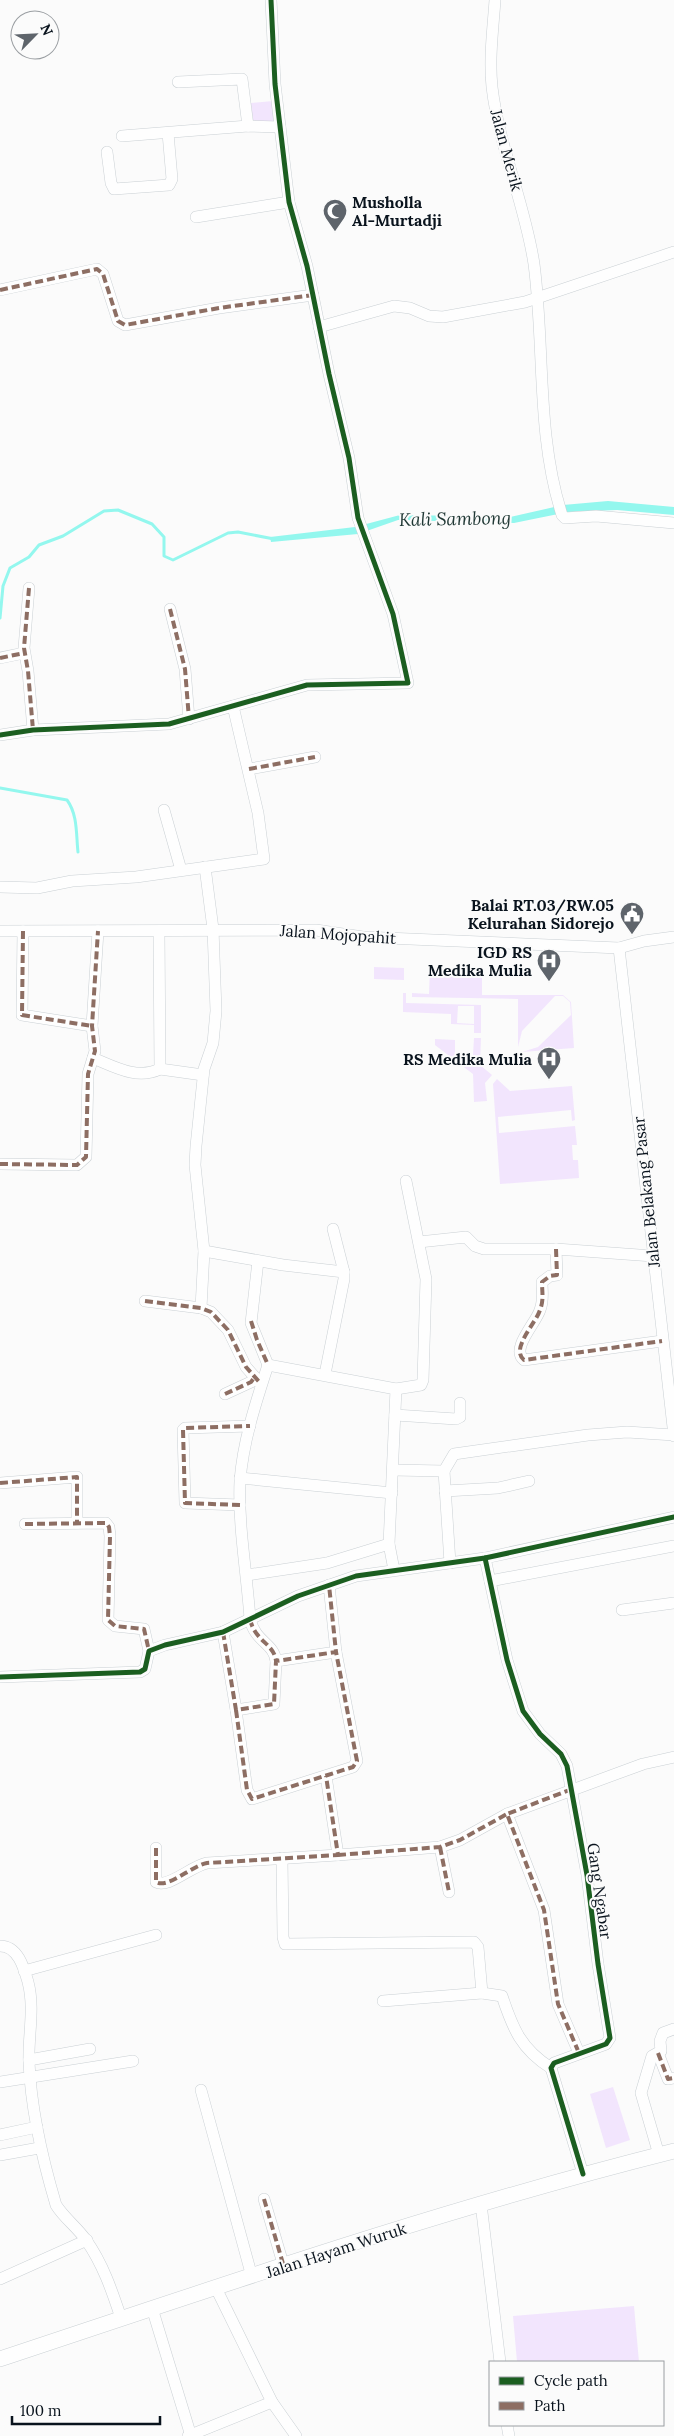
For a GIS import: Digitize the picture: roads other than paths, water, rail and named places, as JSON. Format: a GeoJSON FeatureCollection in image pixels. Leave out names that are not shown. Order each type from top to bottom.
{"type":"FeatureCollection","features":[{"type":"Feature","properties":{"kind":"main road","name":"Jalan Hayam Wuruk"},"geometry":{"type":"LineString","coordinates":[[0,2357],[481,2204],[583,2174],[674,2151]]}},
{"type":"Feature","properties":{"kind":"street"},"geometry":{"type":"LineString","coordinates":[[0,735],[33,730],[161,725],[307,686],[408,683],[395,623],[358,518],[349,458],[313,295],[289,202],[274,67],[271,0]]}},
{"type":"Feature","properties":{"kind":"street","name":"Jalan Merik"},"geometry":{"type":"LineString","coordinates":[[495,0],[491,56],[492,88],[528,231],[537,298],[546,444],[552,483],[562,516],[565,518],[596,516],[674,523]]}},
{"type":"Feature","properties":{"kind":"street"},"geometry":{"type":"LineString","coordinates":[[178,82],[242,79],[248,126]]}},
{"type":"Feature","properties":{"kind":"street"},"geometry":{"type":"LineString","coordinates":[[122,136],[248,126],[280,127]]}},
{"type":"Feature","properties":{"kind":"street"},"geometry":{"type":"LineString","coordinates":[[107,152],[111,183],[114,189],[169,185],[172,179],[168,133]]}},
{"type":"Feature","properties":{"kind":"street"},"geometry":{"type":"LineString","coordinates":[[196,217],[289,202]]}},
{"type":"Feature","properties":{"kind":"street"},"geometry":{"type":"LineString","coordinates":[[319,327],[394,306],[443,317],[537,298],[674,252]]}},
{"type":"Feature","properties":{"kind":"street"},"geometry":{"type":"LineString","coordinates":[[0,290],[97,269],[103,274],[118,321],[125,325],[219,308],[313,295]]}},
{"type":"Feature","properties":{"kind":"street"},"geometry":{"type":"LineString","coordinates":[[30,588],[24,652],[28,671],[33,730]]}},
{"type":"Feature","properties":{"kind":"street"},"geometry":{"type":"LineString","coordinates":[[170,609],[185,668],[189,719]]}},
{"type":"Feature","properties":{"kind":"street"},"geometry":{"type":"LineString","coordinates":[[0,658],[24,652]]}},
{"type":"Feature","properties":{"kind":"street"},"geometry":{"type":"LineString","coordinates":[[0,887],[37,888],[72,881],[136,877],[261,859],[265,856],[249,769],[233,706]]}},
{"type":"Feature","properties":{"kind":"street"},"geometry":{"type":"LineString","coordinates":[[249,769],[315,757]]}},
{"type":"Feature","properties":{"kind":"street"},"geometry":{"type":"LineString","coordinates":[[164,810],[182,870]]}},
{"type":"Feature","properties":{"kind":"street"},"geometry":{"type":"LineString","coordinates":[[201,1308],[204,1251],[195,1165],[203,1075],[213,1043],[216,1011],[213,929],[205,866]]}},
{"type":"Feature","properties":{"kind":"street","name":"Jalan Mojopahit"},"geometry":{"type":"LineString","coordinates":[[0,931],[316,930],[363,937],[619,948],[651,939],[674,937]]}},
{"type":"Feature","properties":{"kind":"street"},"geometry":{"type":"LineString","coordinates":[[23,931],[22,1015],[92,1026]]}},
{"type":"Feature","properties":{"kind":"street"},"geometry":{"type":"LineString","coordinates":[[0,1164],[77,1165],[86,1157],[88,1074],[95,1051],[92,1026],[98,931]]}},
{"type":"Feature","properties":{"kind":"street"},"geometry":{"type":"LineString","coordinates":[[159,931],[160,1069]]}},
{"type":"Feature","properties":{"kind":"street","name":"Jalan Belakang Pasar"},"geometry":{"type":"LineString","coordinates":[[619,948],[674,1436]]}},
{"type":"Feature","properties":{"kind":"street"},"geometry":{"type":"LineString","coordinates":[[93,1058],[140,1075],[150,1074],[160,1069],[203,1075]]}},
{"type":"Feature","properties":{"kind":"street"},"geometry":{"type":"LineString","coordinates":[[268,1365],[396,1388],[416,1388],[421,1385],[423,1380],[426,1289],[419,1242],[406,1181]]}},
{"type":"Feature","properties":{"kind":"street"},"geometry":{"type":"LineString","coordinates":[[325,1374],[344,1279],[334,1229]]}},
{"type":"Feature","properties":{"kind":"street"},"geometry":{"type":"LineString","coordinates":[[419,1242],[466,1237],[475,1246],[484,1249],[556,1248],[653,1256]]}},
{"type":"Feature","properties":{"kind":"street"},"geometry":{"type":"LineString","coordinates":[[556,1248],[557,1275],[550,1276],[542,1282],[544,1299],[520,1347],[521,1357],[524,1360],[662,1341]]}},
{"type":"Feature","properties":{"kind":"street"},"geometry":{"type":"LineString","coordinates":[[204,1251],[283,1265],[344,1272]]}},
{"type":"Feature","properties":{"kind":"street"},"geometry":{"type":"LineString","coordinates":[[258,1260],[251,1323],[256,1340],[268,1365]]}},
{"type":"Feature","properties":{"kind":"street"},"geometry":{"type":"LineString","coordinates":[[145,1301],[201,1308],[211,1312],[228,1330],[246,1366],[258,1381]]}},
{"type":"Feature","properties":{"kind":"street"},"geometry":{"type":"LineString","coordinates":[[236,1710],[274,1704],[276,1661],[272,1650],[254,1633],[250,1619],[240,1505],[240,1478],[258,1381],[268,1365]]}},
{"type":"Feature","properties":{"kind":"street"},"geometry":{"type":"LineString","coordinates":[[225,1394],[251,1382],[258,1381]]}},
{"type":"Feature","properties":{"kind":"street"},"geometry":{"type":"LineString","coordinates":[[394,1570],[389,1544],[396,1388]]}},
{"type":"Feature","properties":{"kind":"street"},"geometry":{"type":"LineString","coordinates":[[395,1415],[456,1419],[460,1418],[460,1403]]}},
{"type":"Feature","properties":{"kind":"street"},"geometry":{"type":"LineString","coordinates":[[240,1505],[185,1503],[183,1430],[185,1428],[250,1426]]}},
{"type":"Feature","properties":{"kind":"street"},"geometry":{"type":"LineString","coordinates":[[450,1563],[444,1471],[452,1456],[461,1453],[598,1434],[627,1432],[674,1436]]}},
{"type":"Feature","properties":{"kind":"street"},"geometry":{"type":"LineString","coordinates":[[393,1470],[444,1471]]}},
{"type":"Feature","properties":{"kind":"street"},"geometry":{"type":"LineString","coordinates":[[0,1483],[77,1477],[77,1522]]}},
{"type":"Feature","properties":{"kind":"street"},"geometry":{"type":"LineString","coordinates":[[240,1478],[392,1493]]}},
{"type":"Feature","properties":{"kind":"street"},"geometry":{"type":"LineString","coordinates":[[444,1491],[498,1488],[529,1481]]}},
{"type":"Feature","properties":{"kind":"street"},"geometry":{"type":"LineString","coordinates":[[149,1651],[165,1645],[223,1632],[298,1596],[356,1576],[485,1558],[674,1517]]}},
{"type":"Feature","properties":{"kind":"street"},"geometry":{"type":"LineString","coordinates":[[0,1677],[140,1672],[145,1669],[149,1651],[144,1629],[114,1626],[108,1620],[110,1527],[106,1523],[101,1522],[25,1524]]}},
{"type":"Feature","properties":{"kind":"street"},"geometry":{"type":"LineString","coordinates":[[247,1575],[327,1563],[389,1544]]}},
{"type":"Feature","properties":{"kind":"street"},"geometry":{"type":"LineString","coordinates":[[490,1581],[674,1546]]}},
{"type":"Feature","properties":{"kind":"street","name":"Gang Ngabar"},"geometry":{"type":"LineString","coordinates":[[485,1558],[507,1660],[523,1711],[540,1734],[562,1754],[572,1789],[610,2038],[606,2044],[554,2063],[551,2068]]}},
{"type":"Feature","properties":{"kind":"street"},"geometry":{"type":"LineString","coordinates":[[223,1632],[247,1790],[251,1799],[353,1767],[357,1760],[336,1652],[329,1585]]}},
{"type":"Feature","properties":{"kind":"street"},"geometry":{"type":"LineString","coordinates":[[622,1610],[674,1603]]}},
{"type":"Feature","properties":{"kind":"street"},"geometry":{"type":"LineString","coordinates":[[276,1661],[336,1652]]}},
{"type":"Feature","properties":{"kind":"street"},"geometry":{"type":"LineString","coordinates":[[156,1848],[156,1882],[159,1884],[170,1882],[187,1870],[207,1863],[440,1847],[460,1840],[507,1814],[572,1789],[643,1764],[674,1757]]}},
{"type":"Feature","properties":{"kind":"street"},"geometry":{"type":"LineString","coordinates":[[326,1776],[338,1855]]}},
{"type":"Feature","properties":{"kind":"street"},"geometry":{"type":"LineString","coordinates":[[507,1814],[544,1910],[558,2004],[579,2054]]}},
{"type":"Feature","properties":{"kind":"street"},"geometry":{"type":"LineString","coordinates":[[440,1847],[449,1892]]}},
{"type":"Feature","properties":{"kind":"street"},"geometry":{"type":"LineString","coordinates":[[282,1858],[283,1937],[285,1944],[474,1942],[478,1947],[482,1993]]}},
{"type":"Feature","properties":{"kind":"street"},"geometry":{"type":"LineString","coordinates":[[24,1970],[156,1934]]}},
{"type":"Feature","properties":{"kind":"street"},"geometry":{"type":"LineString","coordinates":[[0,1946],[11,1949],[16,1954],[24,1970],[32,2000],[30,2078],[39,2148],[56,2205],[87,2240],[106,2274],[121,2318]]}},
{"type":"Feature","properties":{"kind":"street"},"geometry":{"type":"LineString","coordinates":[[383,2001],[482,1993],[502,1996],[514,2030],[521,2042],[534,2058],[551,2068],[583,2174]]}},
{"type":"Feature","properties":{"kind":"street"},"geometry":{"type":"LineString","coordinates":[[659,2155],[641,2092],[652,2056],[662,2051],[660,2041],[664,2032],[674,2029]]}},
{"type":"Feature","properties":{"kind":"street"},"geometry":{"type":"LineString","coordinates":[[29,2060],[90,2049]]}},
{"type":"Feature","properties":{"kind":"street"},"geometry":{"type":"LineString","coordinates":[[658,2053],[668,2079],[674,2078]]}},
{"type":"Feature","properties":{"kind":"street"},"geometry":{"type":"LineString","coordinates":[[0,2082],[132,2061]]}},
{"type":"Feature","properties":{"kind":"street"},"geometry":{"type":"LineString","coordinates":[[202,2090],[252,2276]]}},
{"type":"Feature","properties":{"kind":"street"},"geometry":{"type":"LineString","coordinates":[[0,2136],[36,2127]]}},
{"type":"Feature","properties":{"kind":"street"},"geometry":{"type":"LineString","coordinates":[[0,2155],[39,2148]]}},
{"type":"Feature","properties":{"kind":"street"},"geometry":{"type":"LineString","coordinates":[[264,2199],[284,2267]]}},
{"type":"Feature","properties":{"kind":"street"},"geometry":{"type":"LineString","coordinates":[[481,2204],[500,2361]]}},
{"type":"Feature","properties":{"kind":"street"},"geometry":{"type":"LineString","coordinates":[[0,2279],[87,2240]]}},
{"type":"Feature","properties":{"kind":"street"},"geometry":{"type":"LineString","coordinates":[[216,2288],[272,2402],[296,2436]]}},
{"type":"Feature","properties":{"kind":"street"},"geometry":{"type":"LineString","coordinates":[[152,2308],[190,2436],[272,2402]]}},
{"type":"Feature","properties":{"kind":"water"},"geometry":{"type":"Polygon","coordinates":[[[608,501],[674,507],[674,515],[617,510],[568,512],[514,523],[398,520],[358,534],[271,542],[270,537],[355,527],[400,515],[466,516],[502,519],[563,505],[608,501]]]}},
{"type":"Feature","properties":{"kind":"waterway","name":"Kali Sambong"},"geometry":{"type":"LineString","coordinates":[[0,618],[3,586],[10,568],[29,557],[39,545],[63,536],[104,511],[118,510],[152,524],[164,537],[164,556],[173,560],[228,533],[238,532],[274,539]]}},
{"type":"Feature","properties":{"kind":"waterway"},"geometry":{"type":"LineString","coordinates":[[0,788],[67,800],[75,819],[78,852]]}},
{"type":"Feature","properties":{"kind":"place","name":"Musholla Al-Murtadji"},"geometry":{"type":"Point","coordinates":[335,232]}},
{"type":"Feature","properties":{"kind":"place","name":"Balai RT.03/RW.05 Kelurahan Sidorejo"},"geometry":{"type":"Point","coordinates":[632,935]}},
{"type":"Feature","properties":{"kind":"place","name":"IGD RS Medika Mulia"},"geometry":{"type":"Point","coordinates":[549,982]}},
{"type":"Feature","properties":{"kind":"place","name":"RS Medika Mulia"},"geometry":{"type":"Point","coordinates":[549,1080]}}]}
